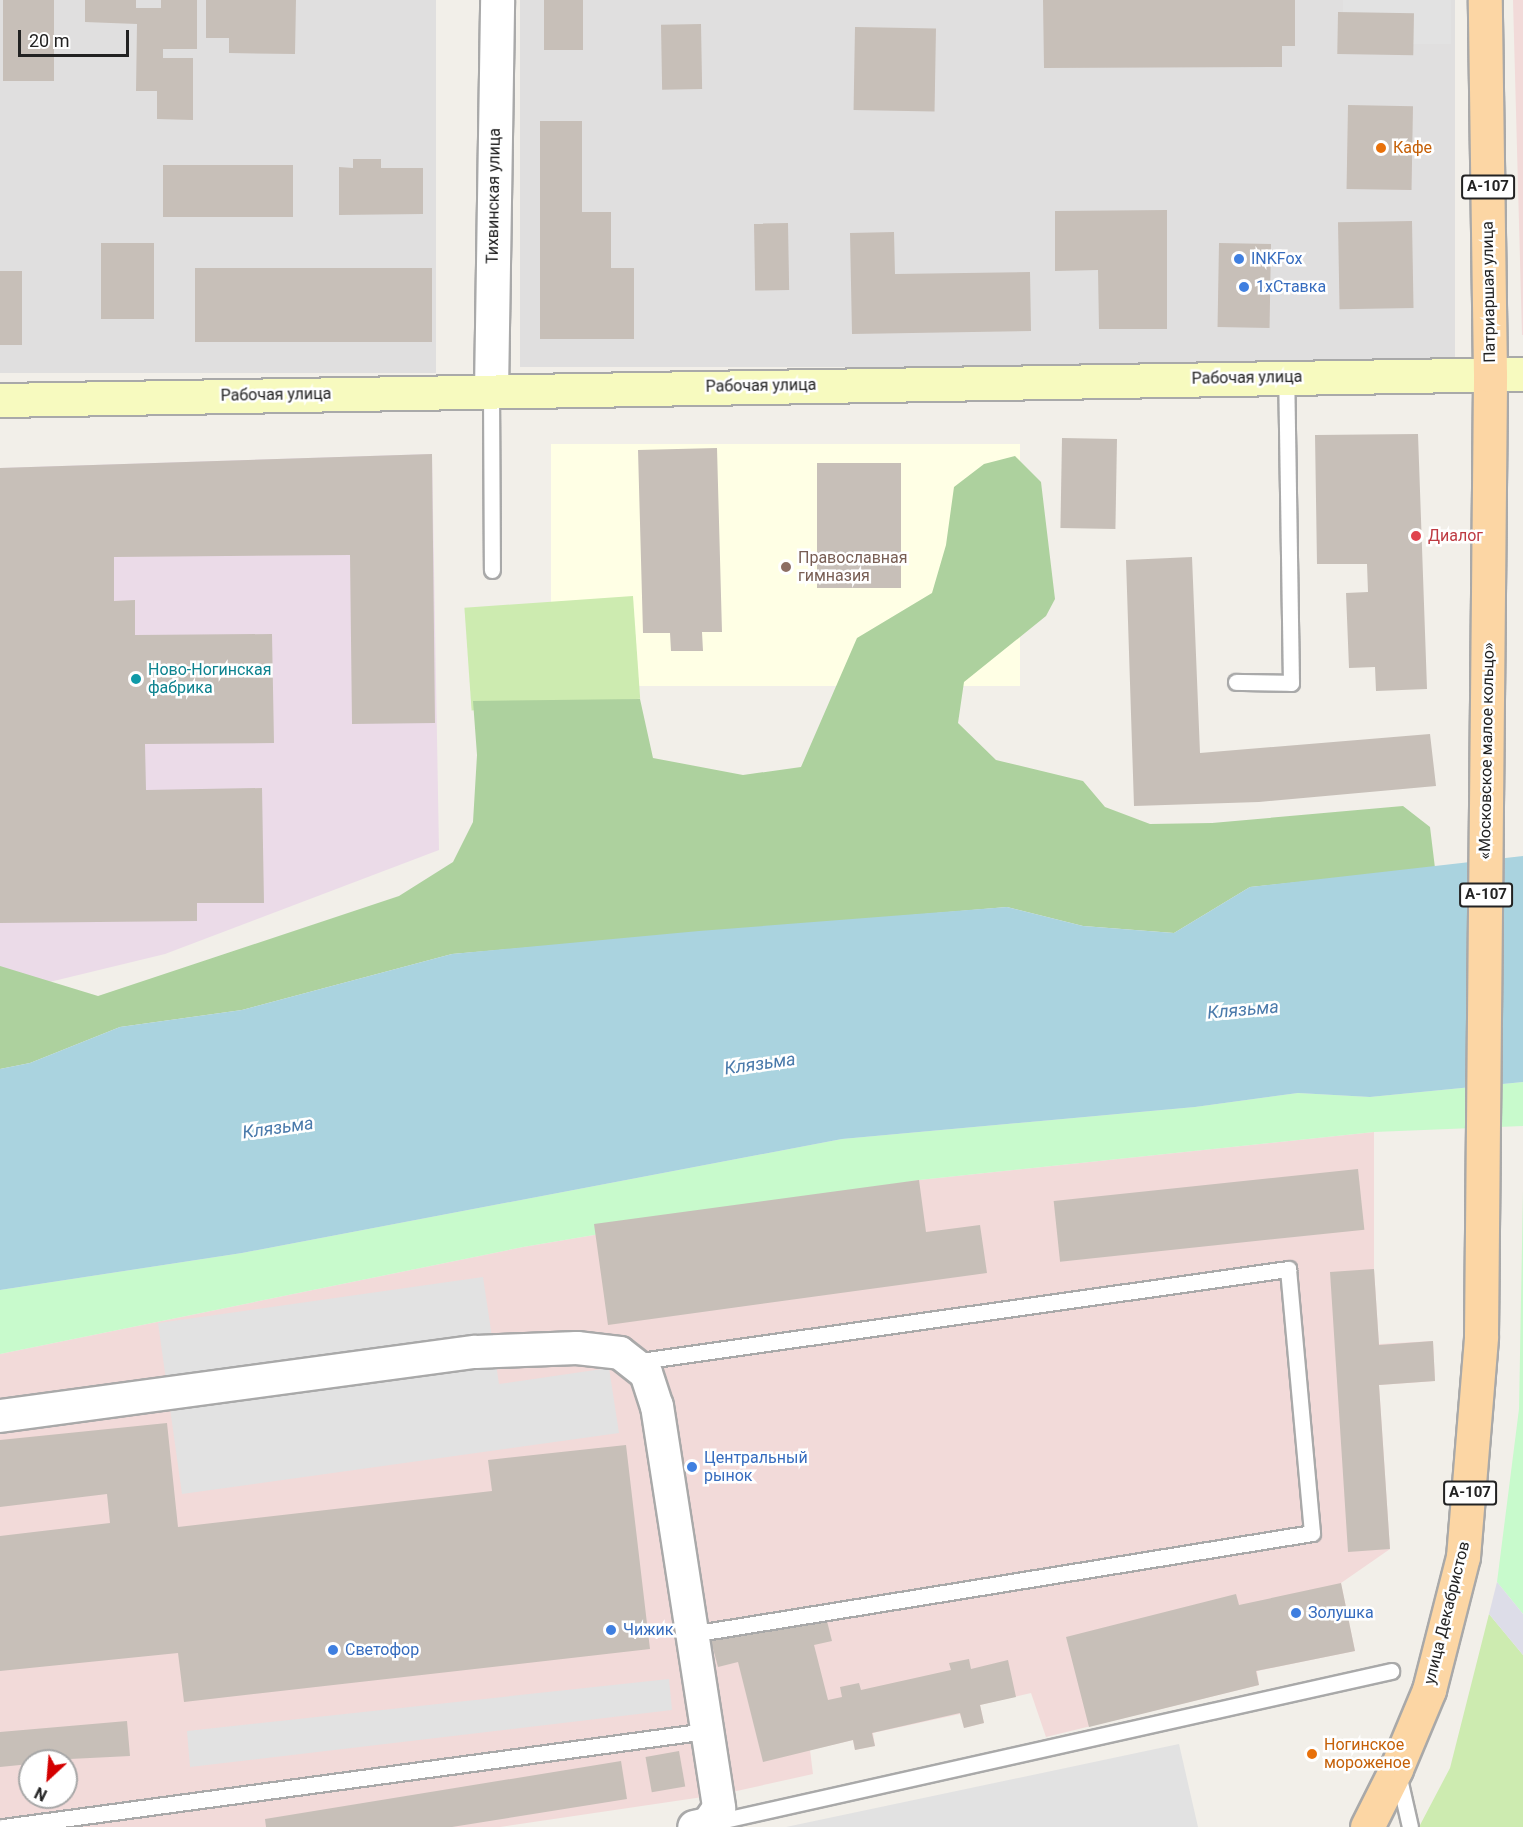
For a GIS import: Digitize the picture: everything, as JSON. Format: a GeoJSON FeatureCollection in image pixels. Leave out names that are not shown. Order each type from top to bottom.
{"type":"FeatureCollection","features":[{"type":"Feature","properties":{"kind":"main road","name":"Патриаршая улица"},"geometry":{"type":"LineString","coordinates":[[1485,0],[1490,375],[1489,584]]}},
{"type":"Feature","properties":{"kind":"main road","name":"Рабочая улица"},"geometry":{"type":"LineString","coordinates":[[0,400],[1523,374]]}},
{"type":"Feature","properties":{"kind":"main road","name":"«Московское малое кольцо»"},"geometry":{"type":"LineString","coordinates":[[1483,1207],[1489,584]]}},
{"type":"Feature","properties":{"kind":"main road","name":"улица Декабристов"},"geometry":{"type":"LineString","coordinates":[[1367,1827],[1396,1769],[1437,1665],[1463,1557],[1481,1336],[1483,1207]]}},
{"type":"Feature","properties":{"kind":"street","name":"Тихвинская улица"},"geometry":{"type":"LineString","coordinates":[[491,391],[497,0]]}},
{"type":"Feature","properties":{"kind":"street"},"geometry":{"type":"LineString","coordinates":[[0,1416],[476,1352],[576,1347],[620,1353],[646,1373],[657,1406],[719,1808],[701,1825]]}},
{"type":"Feature","properties":{"kind":"lane"},"geometry":{"type":"LineString","coordinates":[[1236,682],[1291,683],[1286,378]]}},
{"type":"Feature","properties":{"kind":"lane"},"geometry":{"type":"LineString","coordinates":[[491,391],[492,570]]}},
{"type":"Feature","properties":{"kind":"lane"},"geometry":{"type":"LineString","coordinates":[[632,1362],[1288,1269],[1312,1533],[692,1634]]}},
{"type":"Feature","properties":{"kind":"lane"},"geometry":{"type":"LineString","coordinates":[[701,1825],[1391,1671]]}},
{"type":"Feature","properties":{"kind":"lane"},"geometry":{"type":"LineString","coordinates":[[3,1827],[707,1731]]}},
{"type":"Feature","properties":{"kind":"lane"},"geometry":{"type":"LineString","coordinates":[[1396,1769],[1410,1827]]}},
{"type":"Feature","properties":{"kind":"shaded area"},"geometry":{"type":"Polygon","coordinates":[[[0,0],[436,0],[436,373],[0,373],[0,0]]]}},
{"type":"Feature","properties":{"kind":"shaded area"},"geometry":{"type":"Polygon","coordinates":[[[520,0],[1455,0],[1455,367],[520,367],[520,0]]]}},
{"type":"Feature","properties":{"kind":"shaded area"},"geometry":{"type":"Polygon","coordinates":[[[1343,0],[1451,0],[1451,44],[1343,44],[1343,0]]]}},
{"type":"Feature","properties":{"kind":"shaded area"},"geometry":{"type":"Polygon","coordinates":[[[1513,0],[1523,0],[1523,335],[1522,335],[1513,0]]]}},
{"type":"Feature","properties":{"kind":"shaded area","name":"Православная гимназия"},"geometry":{"type":"Polygon","coordinates":[[[551,444],[1020,444],[1020,686],[551,686],[551,444]]]}},
{"type":"Feature","properties":{"kind":"shaded area","name":"Ново-Ногинская фабрика"},"geometry":{"type":"Polygon","coordinates":[[[432,454],[439,850],[165,954],[0,994],[0,468],[432,454]]]}},
{"type":"Feature","properties":{"kind":"shaded area","name":"Центральный рынок"},"geometry":{"type":"Polygon","coordinates":[[[1374,1132],[1374,1269],[1379,1344],[1433,1341],[1435,1381],[1379,1385],[1390,1549],[1341,1583],[1355,1651],[1257,1671],[1259,1685],[1046,1737],[1031,1693],[980,1705],[984,1723],[964,1728],[960,1714],[873,1733],[875,1746],[855,1750],[853,1740],[810,1750],[813,1774],[723,1794],[500,1827],[0,1827],[0,1354],[523,1247],[919,1180],[1374,1132]]]}},
{"type":"Feature","properties":{"kind":"shaded area"},"geometry":{"type":"Polygon","coordinates":[[[483,1277],[499,1384],[609,1368],[619,1433],[182,1494],[158,1323],[483,1277]]]}},
{"type":"Feature","properties":{"kind":"shaded area"},"geometry":{"type":"Polygon","coordinates":[[[1497,1582],[1523,1614],[1523,1655],[1489,1614],[1497,1582]]]}},
{"type":"Feature","properties":{"kind":"shaded area"},"geometry":{"type":"Polygon","coordinates":[[[669,1679],[672,1710],[190,1767],[187,1731],[669,1679]]]}},
{"type":"Feature","properties":{"kind":"shaded area"},"geometry":{"type":"Polygon","coordinates":[[[1179,1744],[1198,1827],[786,1827],[1179,1744]]]}},
{"type":"Feature","properties":{"kind":"green space"},"geometry":{"type":"Polygon","coordinates":[[[1015,456],[1041,482],[1055,599],[1046,616],[964,682],[958,723],[996,760],[1083,781],[1105,807],[1150,824],[1212,823],[1403,806],[1430,827],[1435,868],[1250,887],[1174,933],[1083,926],[1007,907],[452,954],[242,1010],[120,1027],[30,1063],[0,1069],[0,966],[98,996],[399,896],[453,862],[473,822],[477,755],[473,701],[640,699],[653,758],[743,775],[801,767],[857,638],[932,593],[946,545],[954,487],[984,464],[1015,456]]]}},
{"type":"Feature","properties":{"kind":"green space"},"geometry":{"type":"Polygon","coordinates":[[[633,596],[640,699],[472,711],[464,608],[633,596]]]}},
{"type":"Feature","properties":{"kind":"green space"},"geometry":{"type":"Polygon","coordinates":[[[1523,1082],[1523,1126],[1374,1132],[919,1180],[523,1247],[0,1354],[0,1290],[242,1253],[842,1139],[1195,1107],[1298,1093],[1370,1097],[1523,1082]]]}},
{"type":"Feature","properties":{"kind":"green space"},"geometry":{"type":"Polygon","coordinates":[[[1523,1190],[1523,1614],[1497,1582],[1519,1409],[1523,1190]]]}},
{"type":"Feature","properties":{"kind":"green space"},"geometry":{"type":"Polygon","coordinates":[[[1489,1614],[1523,1655],[1523,1827],[1419,1827],[1450,1768],[1489,1614]]]}},
{"type":"Feature","properties":{"kind":"water","name":"Клязьма"},"geometry":{"type":"Polygon","coordinates":[[[1523,856],[1523,1082],[1370,1097],[1298,1093],[1195,1107],[842,1139],[242,1253],[0,1290],[0,1069],[30,1063],[120,1027],[242,1010],[452,954],[699,931],[1007,907],[1083,926],[1174,933],[1250,887],[1523,856]]]}},
{"type":"Feature","properties":{"kind":"building"},"geometry":{"type":"Polygon","coordinates":[[[3,0],[54,0],[54,81],[3,81],[3,0]]]}},
{"type":"Feature","properties":{"kind":"building"},"geometry":{"type":"Polygon","coordinates":[[[85,0],[136,0],[136,8],[161,8],[161,0],[197,0],[197,49],[163,49],[163,58],[193,58],[193,120],[157,119],[157,91],[136,91],[137,24],[85,22],[85,0]]]}},
{"type":"Feature","properties":{"kind":"building"},"geometry":{"type":"Polygon","coordinates":[[[206,0],[296,0],[295,54],[229,53],[229,38],[206,38],[206,0]]]}},
{"type":"Feature","properties":{"kind":"building"},"geometry":{"type":"Polygon","coordinates":[[[544,0],[583,0],[583,50],[544,50],[544,0]]]}},
{"type":"Feature","properties":{"kind":"building"},"geometry":{"type":"Polygon","coordinates":[[[1043,0],[1295,0],[1295,46],[1282,46],[1282,67],[1044,68],[1043,0]]]}},
{"type":"Feature","properties":{"kind":"building"},"geometry":{"type":"Polygon","coordinates":[[[1338,12],[1414,13],[1413,55],[1337,54],[1338,12]]]}},
{"type":"Feature","properties":{"kind":"building"},"geometry":{"type":"Polygon","coordinates":[[[701,24],[702,89],[662,90],[661,25],[701,24]]]}},
{"type":"Feature","properties":{"kind":"building"},"geometry":{"type":"Polygon","coordinates":[[[855,27],[936,28],[935,111],[854,110],[855,27]]]}},
{"type":"Feature","properties":{"kind":"building"},"geometry":{"type":"Polygon","coordinates":[[[1348,105],[1413,106],[1412,190],[1347,189],[1348,105]]]}},
{"type":"Feature","properties":{"kind":"building"},"geometry":{"type":"Polygon","coordinates":[[[540,121],[582,121],[582,212],[611,212],[611,268],[634,268],[634,339],[540,339],[540,121]]]}},
{"type":"Feature","properties":{"kind":"building"},"geometry":{"type":"Polygon","coordinates":[[[353,159],[381,159],[381,168],[423,168],[423,214],[339,215],[339,167],[353,168],[353,159]]]}},
{"type":"Feature","properties":{"kind":"building"},"geometry":{"type":"Polygon","coordinates":[[[163,165],[293,165],[293,217],[163,217],[163,165]]]}},
{"type":"Feature","properties":{"kind":"building"},"geometry":{"type":"Polygon","coordinates":[[[1167,210],[1167,329],[1099,329],[1098,270],[1055,271],[1055,211],[1167,210]]]}},
{"type":"Feature","properties":{"kind":"building"},"geometry":{"type":"Polygon","coordinates":[[[1412,221],[1414,308],[1340,309],[1338,222],[1412,221]]]}},
{"type":"Feature","properties":{"kind":"building"},"geometry":{"type":"Polygon","coordinates":[[[788,223],[789,290],[755,291],[754,224],[788,223]]]}},
{"type":"Feature","properties":{"kind":"building"},"geometry":{"type":"Polygon","coordinates":[[[894,232],[895,274],[1030,272],[1031,331],[852,334],[850,233],[894,232]]]}},
{"type":"Feature","properties":{"kind":"building"},"geometry":{"type":"Polygon","coordinates":[[[101,243],[154,243],[154,319],[101,319],[101,243]]]}},
{"type":"Feature","properties":{"kind":"building"},"geometry":{"type":"Polygon","coordinates":[[[1219,243],[1271,244],[1270,328],[1218,327],[1219,243]]]}},
{"type":"Feature","properties":{"kind":"building"},"geometry":{"type":"Polygon","coordinates":[[[195,268],[432,268],[432,342],[195,342],[195,268]]]}},
{"type":"Feature","properties":{"kind":"building"},"geometry":{"type":"Polygon","coordinates":[[[0,271],[22,271],[22,345],[0,345],[0,271]]]}},
{"type":"Feature","properties":{"kind":"building"},"geometry":{"type":"Polygon","coordinates":[[[1418,434],[1427,689],[1376,691],[1375,667],[1349,668],[1346,593],[1368,592],[1367,564],[1317,564],[1315,435],[1418,434]]]}},
{"type":"Feature","properties":{"kind":"building"},"geometry":{"type":"Polygon","coordinates":[[[1062,438],[1117,439],[1115,529],[1060,528],[1062,438]]]}},
{"type":"Feature","properties":{"kind":"building"},"geometry":{"type":"Polygon","coordinates":[[[717,448],[722,632],[702,632],[703,651],[671,651],[670,633],[643,633],[638,450],[717,448]]]}},
{"type":"Feature","properties":{"kind":"building","name":"Ново-Ногинская фабрика"},"geometry":{"type":"Polygon","coordinates":[[[432,454],[435,723],[352,724],[350,555],[114,557],[114,601],[135,600],[135,635],[272,634],[274,743],[145,744],[146,790],[262,788],[264,903],[197,903],[197,921],[0,923],[0,468],[432,454]]]}},
{"type":"Feature","properties":{"kind":"building","name":"Православная гимназия"},"geometry":{"type":"Polygon","coordinates":[[[817,463],[901,463],[901,588],[817,588],[817,463]]]}},
{"type":"Feature","properties":{"kind":"building"},"geometry":{"type":"Polygon","coordinates":[[[1192,557],[1200,753],[1430,734],[1436,786],[1259,802],[1134,806],[1126,560],[1192,557]]]}},
{"type":"Feature","properties":{"kind":"building"},"geometry":{"type":"Polygon","coordinates":[[[1358,1169],[1364,1230],[1060,1262],[1054,1201],[1358,1169]]]}},
{"type":"Feature","properties":{"kind":"building"},"geometry":{"type":"Polygon","coordinates":[[[919,1180],[926,1232],[980,1225],[987,1273],[608,1325],[594,1224],[919,1180]]]}},
{"type":"Feature","properties":{"kind":"building"},"geometry":{"type":"Polygon","coordinates":[[[1374,1269],[1379,1345],[1433,1341],[1435,1381],[1379,1385],[1390,1549],[1348,1552],[1330,1272],[1374,1269]]]}},
{"type":"Feature","properties":{"kind":"building"},"geometry":{"type":"Polygon","coordinates":[[[167,1423],[178,1527],[492,1491],[488,1460],[626,1445],[650,1649],[184,1702],[178,1653],[0,1671],[0,1536],[110,1523],[107,1494],[0,1507],[0,1440],[167,1423]]]}},
{"type":"Feature","properties":{"kind":"building"},"geometry":{"type":"Polygon","coordinates":[[[1341,1583],[1355,1651],[1256,1671],[1259,1685],[1089,1727],[1066,1637],[1236,1594],[1239,1605],[1341,1583]]]}},
{"type":"Feature","properties":{"kind":"building"},"geometry":{"type":"Polygon","coordinates":[[[825,1613],[832,1641],[814,1645],[828,1700],[842,1697],[840,1687],[859,1683],[861,1690],[951,1670],[949,1663],[969,1659],[971,1669],[1008,1660],[1016,1697],[980,1705],[984,1723],[964,1728],[960,1713],[872,1733],[875,1746],[855,1750],[853,1740],[763,1762],[738,1662],[718,1667],[711,1641],[825,1613]]]}},
{"type":"Feature","properties":{"kind":"building"},"geometry":{"type":"Polygon","coordinates":[[[127,1721],[130,1756],[78,1759],[78,1749],[18,1749],[18,1765],[0,1767],[0,1732],[127,1721]]]}},
{"type":"Feature","properties":{"kind":"building"},"geometry":{"type":"Polygon","coordinates":[[[679,1751],[685,1786],[652,1792],[646,1757],[679,1751]]]}},
{"type":"Feature","properties":{"kind":"building"},"geometry":{"type":"Polygon","coordinates":[[[621,1761],[627,1799],[452,1827],[266,1827],[265,1819],[621,1761]]]}},
{"type":"Feature","properties":{"kind":"place","name":"Кафе"},"geometry":{"type":"Point","coordinates":[1381,148]}},
{"type":"Feature","properties":{"kind":"place","name":"INKFox"},"geometry":{"type":"Point","coordinates":[1239,259]}},
{"type":"Feature","properties":{"kind":"place","name":"1xСтавка"},"geometry":{"type":"Point","coordinates":[1244,287]}},
{"type":"Feature","properties":{"kind":"place","name":"Диалог"},"geometry":{"type":"Point","coordinates":[1416,536]}},
{"type":"Feature","properties":{"kind":"place","name":"Православная гимназия"},"geometry":{"type":"Point","coordinates":[786,567]}},
{"type":"Feature","properties":{"kind":"place","name":"Ново-Ногинская фабрика"},"geometry":{"type":"Point","coordinates":[136,679]}},
{"type":"Feature","properties":{"kind":"place","name":"Центральный рынок"},"geometry":{"type":"Point","coordinates":[692,1467]}},
{"type":"Feature","properties":{"kind":"place","name":"Золушка"},"geometry":{"type":"Point","coordinates":[1296,1613]}},
{"type":"Feature","properties":{"kind":"place","name":"Чижик"},"geometry":{"type":"Point","coordinates":[611,1630]}},
{"type":"Feature","properties":{"kind":"place","name":"Светофор"},"geometry":{"type":"Point","coordinates":[333,1650]}},
{"type":"Feature","properties":{"kind":"place","name":"Ногинское мороженое"},"geometry":{"type":"Point","coordinates":[1312,1754]}}]}
